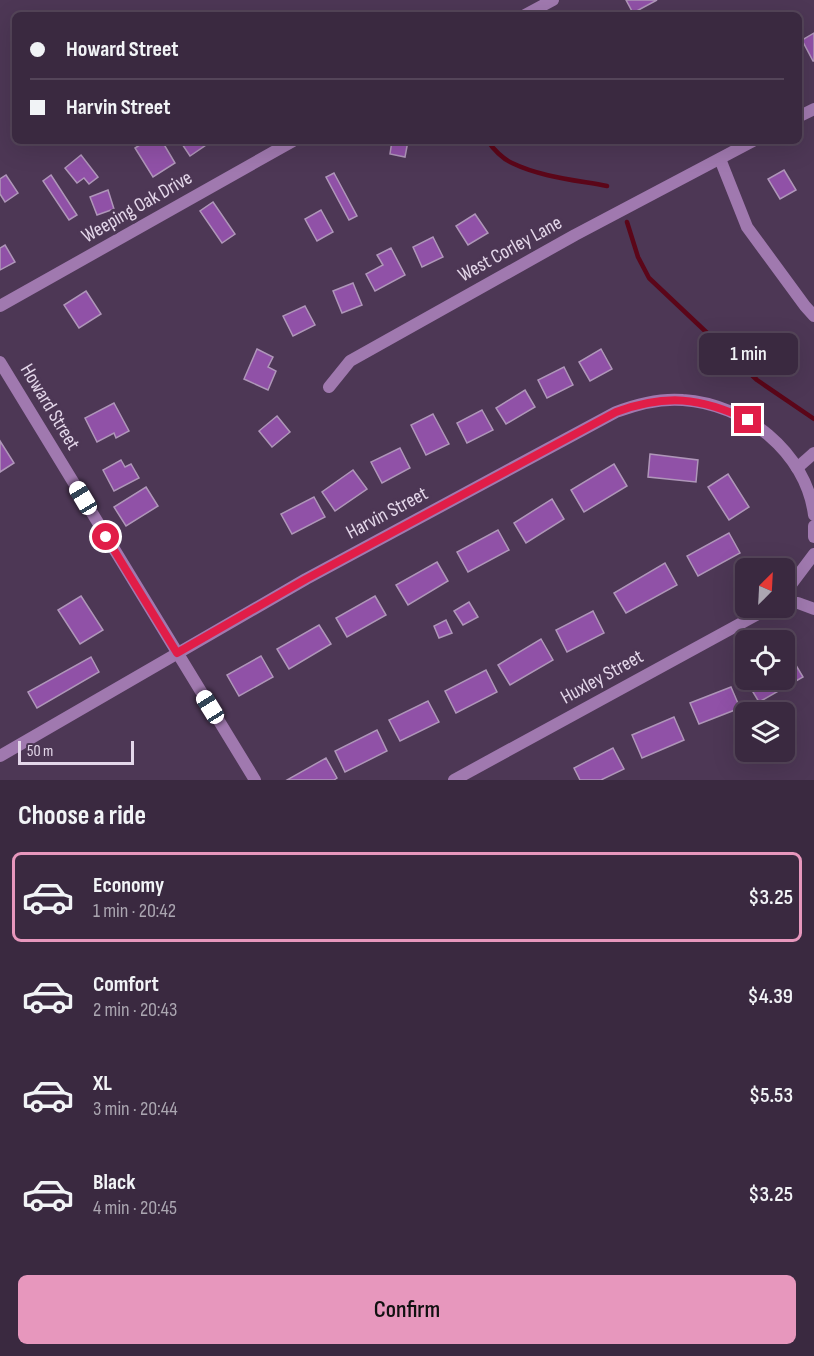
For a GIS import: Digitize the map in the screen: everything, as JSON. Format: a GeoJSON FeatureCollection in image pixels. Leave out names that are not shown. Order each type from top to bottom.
{"type":"FeatureCollection","features":[{"type":"Feature","properties":{"kind":"street"},"geometry":{"type":"LineString","coordinates":[[531,12],[553,0]]}},
{"type":"Feature","properties":{"kind":"street","name":"Weeping Oak Drive"},"geometry":{"type":"LineString","coordinates":[[0,306],[288,144]]}},
{"type":"Feature","properties":{"kind":"street","name":"West Corley Lane"},"geometry":{"type":"LineString","coordinates":[[329,387],[350,361],[575,235],[748,144]]}},
{"type":"Feature","properties":{"kind":"street"},"geometry":{"type":"LineString","coordinates":[[720,159],[747,227],[814,316]]}},
{"type":"Feature","properties":{"kind":"street","name":"Howard Street"},"geometry":{"type":"LineString","coordinates":[[0,362],[255,780]]}},
{"type":"Feature","properties":{"kind":"street","name":"Harvin Street"},"geometry":{"type":"LineString","coordinates":[[0,756],[306,579],[574,434],[616,412],[637,404],[660,400],[705,403],[748,420],[767,433],[797,468],[806,484],[814,515]]}},
{"type":"Feature","properties":{"kind":"street"},"geometry":{"type":"LineString","coordinates":[[797,468],[814,453]]}},
{"type":"Feature","properties":{"kind":"street"},"geometry":{"type":"LineString","coordinates":[[814,526],[814,537]]}},
{"type":"Feature","properties":{"kind":"street"},"geometry":{"type":"LineString","coordinates":[[795,579],[814,554]]}},
{"type":"Feature","properties":{"kind":"street"},"geometry":{"type":"LineString","coordinates":[[795,603],[814,609]]}},
{"type":"Feature","properties":{"kind":"street","name":"Huxley Street"},"geometry":{"type":"LineString","coordinates":[[454,780],[751,618]]}},
{"type":"Feature","properties":{"kind":"building"},"geometry":{"type":"Polygon","coordinates":[[[626,0],[657,0],[635,12],[632,12],[626,0]]]}},
{"type":"Feature","properties":{"kind":"building"},"geometry":{"type":"Polygon","coordinates":[[[814,33],[814,61],[813,61],[802,40],[814,33]]]}},
{"type":"Feature","properties":{"kind":"building"},"geometry":{"type":"Polygon","coordinates":[[[141,144],[164,144],[175,163],[153,177],[135,148],[141,144]]]}},
{"type":"Feature","properties":{"kind":"building"},"geometry":{"type":"Polygon","coordinates":[[[182,144],[206,145],[190,156],[182,144]]]}},
{"type":"Feature","properties":{"kind":"building"},"geometry":{"type":"Polygon","coordinates":[[[392,144],[407,144],[405,157],[390,154],[392,144]]]}},
{"type":"Feature","properties":{"kind":"building"},"geometry":{"type":"Polygon","coordinates":[[[81,155],[98,177],[89,184],[84,178],[77,183],[65,168],[81,155]]]}},
{"type":"Feature","properties":{"kind":"building"},"geometry":{"type":"Polygon","coordinates":[[[784,170],[796,190],[780,199],[768,179],[784,170]]]}},
{"type":"Feature","properties":{"kind":"building"},"geometry":{"type":"Polygon","coordinates":[[[334,173],[357,216],[349,220],[326,177],[334,173]]]}},
{"type":"Feature","properties":{"kind":"building"},"geometry":{"type":"Polygon","coordinates":[[[6,175],[18,193],[5,202],[0,194],[0,179],[6,175]]]}},
{"type":"Feature","properties":{"kind":"building"},"geometry":{"type":"Polygon","coordinates":[[[51,175],[77,215],[69,220],[43,181],[51,175]]]}},
{"type":"Feature","properties":{"kind":"building"},"geometry":{"type":"Polygon","coordinates":[[[108,190],[114,209],[97,215],[90,197],[108,190]]]}},
{"type":"Feature","properties":{"kind":"building"},"geometry":{"type":"Polygon","coordinates":[[[213,202],[235,234],[222,243],[200,211],[213,202]]]}},
{"type":"Feature","properties":{"kind":"building"},"geometry":{"type":"Polygon","coordinates":[[[321,210],[333,232],[317,241],[305,219],[321,210]]]}},
{"type":"Feature","properties":{"kind":"building"},"geometry":{"type":"Polygon","coordinates":[[[475,214],[488,233],[468,245],[456,226],[475,214]]]}},
{"type":"Feature","properties":{"kind":"building"},"geometry":{"type":"Polygon","coordinates":[[[433,237],[443,257],[422,267],[413,247],[433,237]]]}},
{"type":"Feature","properties":{"kind":"building"},"geometry":{"type":"Polygon","coordinates":[[[5,245],[15,262],[0,270],[0,248],[5,245]]]}},
{"type":"Feature","properties":{"kind":"building"},"geometry":{"type":"Polygon","coordinates":[[[391,248],[405,275],[375,291],[366,274],[383,265],[377,255],[391,248]]]}},
{"type":"Feature","properties":{"kind":"building"},"geometry":{"type":"Polygon","coordinates":[[[353,283],[362,305],[342,313],[333,291],[353,283]]]}},
{"type":"Feature","properties":{"kind":"building"},"geometry":{"type":"Polygon","coordinates":[[[86,291],[101,314],[79,328],[64,305],[86,291]]]}},
{"type":"Feature","properties":{"kind":"building"},"geometry":{"type":"Polygon","coordinates":[[[305,306],[315,325],[293,336],[283,316],[305,306]]]}},
{"type":"Feature","properties":{"kind":"building"},"geometry":{"type":"Polygon","coordinates":[[[257,349],[273,357],[268,367],[276,371],[268,390],[244,379],[257,349]]]}},
{"type":"Feature","properties":{"kind":"building"},"geometry":{"type":"Polygon","coordinates":[[[601,349],[612,369],[590,381],[579,362],[601,349]]]}},
{"type":"Feature","properties":{"kind":"building"},"geometry":{"type":"Polygon","coordinates":[[[564,367],[573,385],[547,398],[538,380],[564,367]]]}},
{"type":"Feature","properties":{"kind":"building"},"geometry":{"type":"Polygon","coordinates":[[[525,390],[535,407],[506,424],[496,408],[525,390]]]}},
{"type":"Feature","properties":{"kind":"building"},"geometry":{"type":"Polygon","coordinates":[[[114,403],[129,431],[116,438],[114,433],[97,442],[85,418],[114,403]]]}},
{"type":"Feature","properties":{"kind":"building"},"geometry":{"type":"Polygon","coordinates":[[[482,410],[493,430],[467,443],[457,423],[482,410]]]}},
{"type":"Feature","properties":{"kind":"building"},"geometry":{"type":"Polygon","coordinates":[[[433,414],[449,444],[426,455],[411,425],[433,414]]]}},
{"type":"Feature","properties":{"kind":"building"},"geometry":{"type":"Polygon","coordinates":[[[277,416],[290,432],[272,447],[259,431],[277,416]]]}},
{"type":"Feature","properties":{"kind":"building"},"geometry":{"type":"Polygon","coordinates":[[[0,441],[14,463],[0,472],[0,441]]]}},
{"type":"Feature","properties":{"kind":"building"},"geometry":{"type":"Polygon","coordinates":[[[400,448],[410,468],[382,483],[371,462],[400,448]]]}},
{"type":"Feature","properties":{"kind":"building"},"geometry":{"type":"Polygon","coordinates":[[[650,454],[698,460],[696,482],[648,477],[650,454]]]}},
{"type":"Feature","properties":{"kind":"building"},"geometry":{"type":"Polygon","coordinates":[[[121,460],[125,467],[131,464],[139,478],[114,491],[103,470],[121,460]]]}},
{"type":"Feature","properties":{"kind":"building"},"geometry":{"type":"Polygon","coordinates":[[[614,464],[627,486],[584,512],[571,490],[614,464]]]}},
{"type":"Feature","properties":{"kind":"building"},"geometry":{"type":"Polygon","coordinates":[[[353,470],[367,489],[335,511],[322,492],[353,470]]]}},
{"type":"Feature","properties":{"kind":"building"},"geometry":{"type":"Polygon","coordinates":[[[728,474],[749,507],[729,520],[708,487],[728,474]]]}},
{"type":"Feature","properties":{"kind":"building"},"geometry":{"type":"Polygon","coordinates":[[[146,487],[158,506],[126,526],[114,507],[146,487]]]}},
{"type":"Feature","properties":{"kind":"building"},"geometry":{"type":"Polygon","coordinates":[[[314,497],[325,517],[292,534],[281,514],[314,497]]]}},
{"type":"Feature","properties":{"kind":"building"},"geometry":{"type":"Polygon","coordinates":[[[552,499],[564,519],[526,543],[514,523],[552,499]]]}},
{"type":"Feature","properties":{"kind":"building"},"geometry":{"type":"Polygon","coordinates":[[[498,530],[509,550],[468,572],[457,552],[498,530]]]}},
{"type":"Feature","properties":{"kind":"building"},"geometry":{"type":"Polygon","coordinates":[[[729,533],[740,553],[698,576],[687,556],[729,533]]]}},
{"type":"Feature","properties":{"kind":"building"},"geometry":{"type":"Polygon","coordinates":[[[437,562],[448,581],[408,605],[396,585],[437,562]]]}},
{"type":"Feature","properties":{"kind":"building"},"geometry":{"type":"Polygon","coordinates":[[[665,563],[677,585],[626,613],[614,593],[665,563]]]}},
{"type":"Feature","properties":{"kind":"building"},"geometry":{"type":"Polygon","coordinates":[[[81,596],[103,630],[80,644],[58,610],[81,596]]]}},
{"type":"Feature","properties":{"kind":"building"},"geometry":{"type":"Polygon","coordinates":[[[375,596],[386,615],[347,637],[336,618],[375,596]]]}},
{"type":"Feature","properties":{"kind":"building"},"geometry":{"type":"Polygon","coordinates":[[[469,602],[478,617],[463,625],[454,611],[469,602]]]}},
{"type":"Feature","properties":{"kind":"building"},"geometry":{"type":"Polygon","coordinates":[[[593,611],[604,633],[567,652],[556,630],[593,611]]]}},
{"type":"Feature","properties":{"kind":"building"},"geometry":{"type":"Polygon","coordinates":[[[446,620],[452,633],[439,638],[434,626],[446,620]]]}},
{"type":"Feature","properties":{"kind":"building"},"geometry":{"type":"Polygon","coordinates":[[[319,625],[331,644],[289,669],[277,649],[319,625]]]}},
{"type":"Feature","properties":{"kind":"building"},"geometry":{"type":"Polygon","coordinates":[[[541,639],[553,660],[510,685],[498,665],[541,639]]]}},
{"type":"Feature","properties":{"kind":"building"},"geometry":{"type":"Polygon","coordinates":[[[261,656],[273,677],[239,696],[227,675],[261,656]]]}},
{"type":"Feature","properties":{"kind":"building"},"geometry":{"type":"Polygon","coordinates":[[[91,657],[99,672],[37,708],[28,692],[91,657]]]}},
{"type":"Feature","properties":{"kind":"building"},"geometry":{"type":"Polygon","coordinates":[[[795,664],[803,677],[795,682],[795,664]]]}},
{"type":"Feature","properties":{"kind":"building"},"geometry":{"type":"Polygon","coordinates":[[[486,670],[497,692],[456,713],[445,691],[486,670]]]}},
{"type":"Feature","properties":{"kind":"building"},"geometry":{"type":"Polygon","coordinates":[[[731,687],[737,702],[735,702],[735,710],[699,724],[690,703],[731,687]]]}},
{"type":"Feature","properties":{"kind":"building"},"geometry":{"type":"Polygon","coordinates":[[[752,690],[780,690],[759,702],[752,690]]]}},
{"type":"Feature","properties":{"kind":"building"},"geometry":{"type":"Polygon","coordinates":[[[428,701],[439,722],[400,741],[389,720],[428,701]]]}},
{"type":"Feature","properties":{"kind":"building"},"geometry":{"type":"Polygon","coordinates":[[[674,717],[684,740],[642,758],[632,735],[674,717]]]}},
{"type":"Feature","properties":{"kind":"building"},"geometry":{"type":"Polygon","coordinates":[[[377,730],[387,751],[345,772],[335,751],[377,730]]]}},
{"type":"Feature","properties":{"kind":"building"},"geometry":{"type":"Polygon","coordinates":[[[613,748],[624,769],[601,780],[580,780],[574,768],[613,748]]]}},
{"type":"Feature","properties":{"kind":"building"},"geometry":{"type":"Polygon","coordinates":[[[326,758],[337,778],[334,780],[287,780],[326,758]]]}},
{"type":"Feature","properties":{"kind":"waterway"},"geometry":{"type":"LineString","coordinates":[[490,144],[505,159],[523,168],[558,178],[607,186]]}},
{"type":"Feature","properties":{"kind":"waterway"},"geometry":{"type":"LineString","coordinates":[[627,222],[638,257],[649,278],[757,380],[814,419]]}},
{"type":"Feature","properties":{"kind":"route"},"geometry":{"type":"LineString","coordinates":[[106,537],[177,653],[306,579],[616,412],[637,404],[660,400],[683,400],[705,403],[748,420]]}}]}
